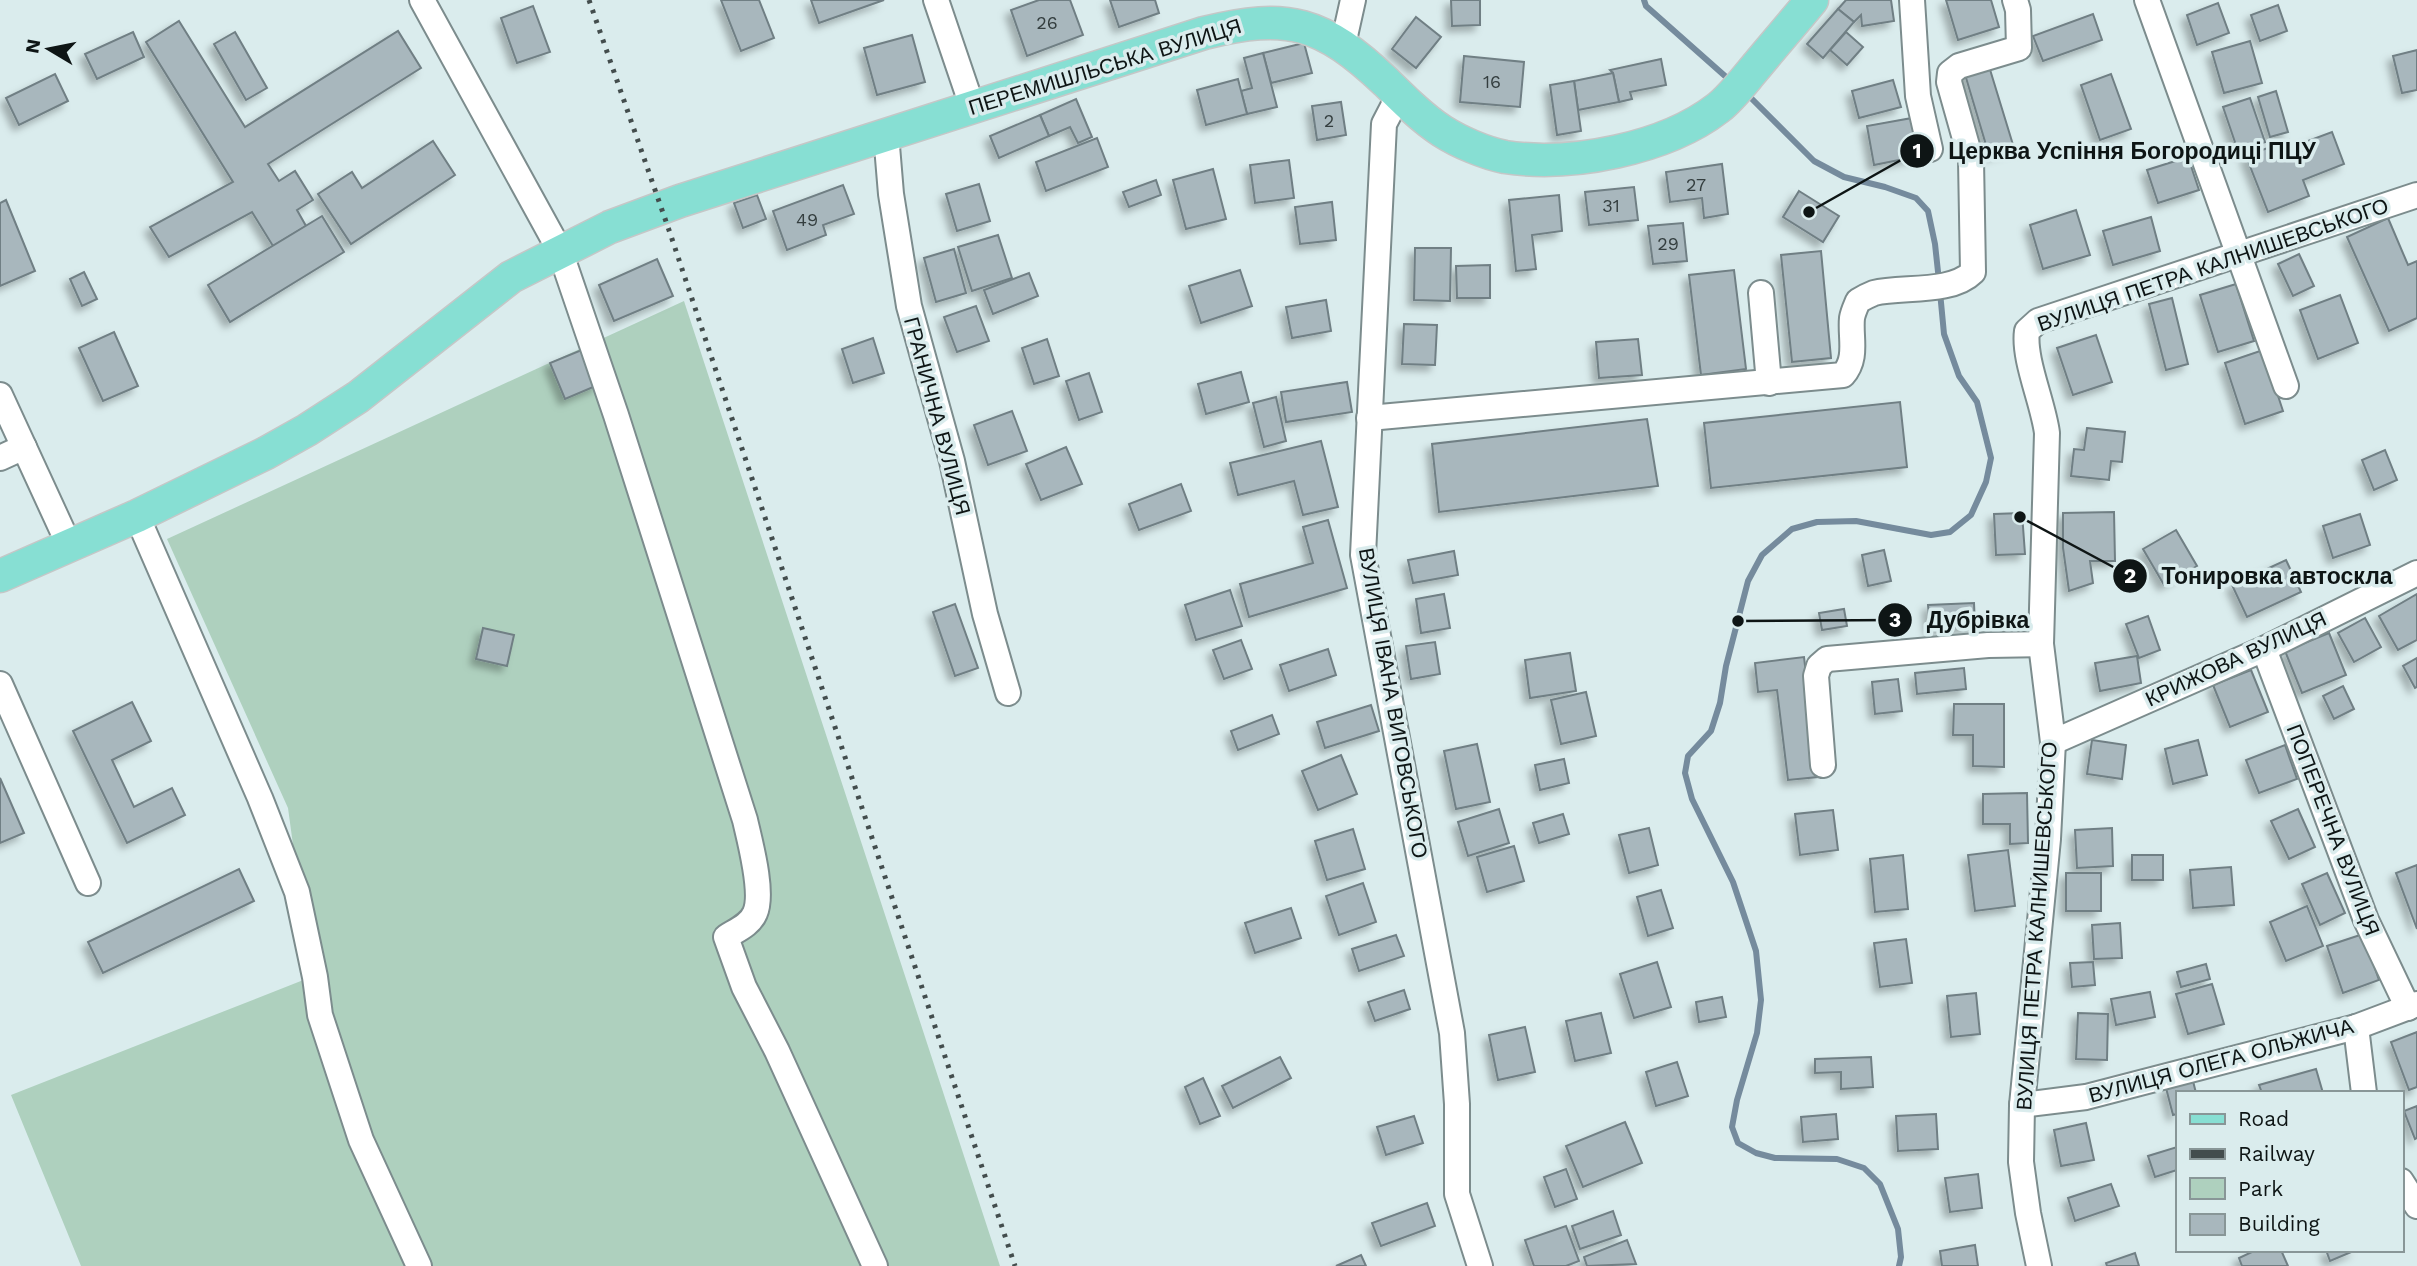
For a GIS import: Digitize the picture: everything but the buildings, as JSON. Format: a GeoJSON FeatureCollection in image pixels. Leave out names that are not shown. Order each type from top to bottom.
{"type":"FeatureCollection","features":[{"type":"Feature","properties":{"kind":"main road","name":"ПЕРЕМИШЛЬСЬКА ВУЛИЦЯ"},"geometry":{"type":"LineString","coordinates":[[0,576],[137,516],[307,430],[368,389],[511,277],[610,226],[972,106],[1240,24],[1296,25],[1321,32],[1343,45],[1442,131],[1475,147],[1503,156],[1565,159],[1651,142],[1693,125],[1720,107],[1812,0]]}},
{"type":"Feature","properties":{"kind":"street"},"geometry":{"type":"LineString","coordinates":[[422,0],[559,251],[617,415],[746,820],[754,858],[756,911],[748,923],[726,937],[744,987],[777,1051],[875,1266]]}},
{"type":"Feature","properties":{"kind":"street"},"geometry":{"type":"LineString","coordinates":[[936,0],[972,106]]}},
{"type":"Feature","properties":{"kind":"street"},"geometry":{"type":"LineString","coordinates":[[1343,45],[1353,0]]}},
{"type":"Feature","properties":{"kind":"street"},"geometry":{"type":"LineString","coordinates":[[1912,0],[1918,96],[1930,149]]}},
{"type":"Feature","properties":{"kind":"street"},"geometry":{"type":"LineString","coordinates":[[1369,418],[1769,383],[1843,374],[1850,367],[1852,316],[1858,301],[1873,293],[1957,282],[1966,279],[1973,272],[1971,160],[1949,82],[1950,73],[1959,66],[2019,48],[2018,10],[2015,0]]}},
{"type":"Feature","properties":{"kind":"street"},"geometry":{"type":"LineString","coordinates":[[2147,0],[2286,386]]}},
{"type":"Feature","properties":{"kind":"street","name":"ВУЛИЦЯ ІВАНА ВИГОВСЬКОГО"},"geometry":{"type":"LineString","coordinates":[[1399,95],[1384,124],[1363,555],[1452,1033],[1457,1104],[1457,1194],[1480,1266]]}},
{"type":"Feature","properties":{"kind":"street","name":"ГРАНИЧНА ВУЛИЦЯ"},"geometry":{"type":"LineString","coordinates":[[886,134],[891,194],[909,306],[952,461],[985,614],[1008,693]]}},
{"type":"Feature","properties":{"kind":"street","name":"ВУЛИЦЯ ПЕТРА КАЛНИШЕВСЬКОГО"},"geometry":{"type":"LineString","coordinates":[[2039,1266],[2021,1162],[2022,1105],[2048,839],[2053,742],[2041,644],[2047,433],[2045,414],[2025,343],[2027,331],[2038,321],[2417,195]]}},
{"type":"Feature","properties":{"kind":"street"},"geometry":{"type":"LineString","coordinates":[[1761,293],[1769,383]]}},
{"type":"Feature","properties":{"kind":"street"},"geometry":{"type":"LineString","coordinates":[[0,395],[69,545]]}},
{"type":"Feature","properties":{"kind":"street"},"geometry":{"type":"LineString","coordinates":[[0,458],[24,447]]}},
{"type":"Feature","properties":{"kind":"street"},"geometry":{"type":"LineString","coordinates":[[137,516],[260,798],[297,892],[320,1015],[361,1140],[419,1266]]}},
{"type":"Feature","properties":{"kind":"street","name":"КРИЖОВА ВУЛИЦЯ"},"geometry":{"type":"LineString","coordinates":[[2053,742],[2264,649],[2417,573]]}},
{"type":"Feature","properties":{"kind":"street"},"geometry":{"type":"LineString","coordinates":[[1824,765],[1816,676],[1819,666],[1827,659],[1989,645],[2041,644]]}},
{"type":"Feature","properties":{"kind":"street","name":"ПОПЕРЕЧНА ВУЛИЦЯ"},"geometry":{"type":"LineString","coordinates":[[2264,649],[2366,920],[2413,1006]]}},
{"type":"Feature","properties":{"kind":"street"},"geometry":{"type":"LineString","coordinates":[[0,684],[88,883]]}},
{"type":"Feature","properties":{"kind":"street","name":"ВУЛИЦЯ ОЛЕГА ОЛЬЖИЧА"},"geometry":{"type":"LineString","coordinates":[[2022,1105],[2086,1097],[2356,1027],[2413,1006]]}},
{"type":"Feature","properties":{"kind":"street"},"geometry":{"type":"LineString","coordinates":[[2356,1027],[2364,1091]]}},
{"type":"Feature","properties":{"kind":"street"},"geometry":{"type":"LineString","coordinates":[[2403,1184],[2417,1206]]}},
{"type":"Feature","properties":{"kind":"green space"},"geometry":{"type":"Polygon","coordinates":[[[684,301],[1000,1266],[81,1266],[11,1095],[311,977],[288,808],[167,539],[684,301]]]}},
{"type":"Feature","properties":{"kind":"waterway"},"geometry":{"type":"LineString","coordinates":[[1644,0],[1646,6],[1725,76]]}},
{"type":"Feature","properties":{"kind":"waterway"},"geometry":{"type":"LineString","coordinates":[[1752,99],[1814,161],[1844,177],[1916,198],[1928,211],[1939,281]]}},
{"type":"Feature","properties":{"kind":"waterway"},"geometry":{"type":"LineString","coordinates":[[1899,1266],[1901,1257],[1898,1229],[1880,1184],[1864,1168],[1837,1159],[1775,1158],[1756,1153],[1738,1143],[1732,1127],[1737,1100],[1757,1033],[1761,1000],[1756,951],[1733,882],[1692,799],[1685,773],[1688,756],[1711,731],[1748,581],[1762,555],[1792,529],[1817,522],[1856,521],[1931,535],[1950,532],[1971,515],[1986,482],[1991,458],[1977,402],[1959,376],[1944,334],[1940,292]]}},
{"type":"Feature","properties":{"kind":"railway"},"geometry":{"type":"LineString","coordinates":[[589,0],[670,233],[1015,1266]]}},
{"type":"Feature","properties":{"kind":"place","name":"Церква Успіння Богородиці ПЦУ"},"geometry":{"type":"Point","coordinates":[1809,212]}},
{"type":"Feature","properties":{"kind":"place","name":"Тонировка автоскла"},"geometry":{"type":"Point","coordinates":[2020,517]}},
{"type":"Feature","properties":{"kind":"place","name":"Дубрівка"},"geometry":{"type":"Point","coordinates":[1738,621]}}]}
